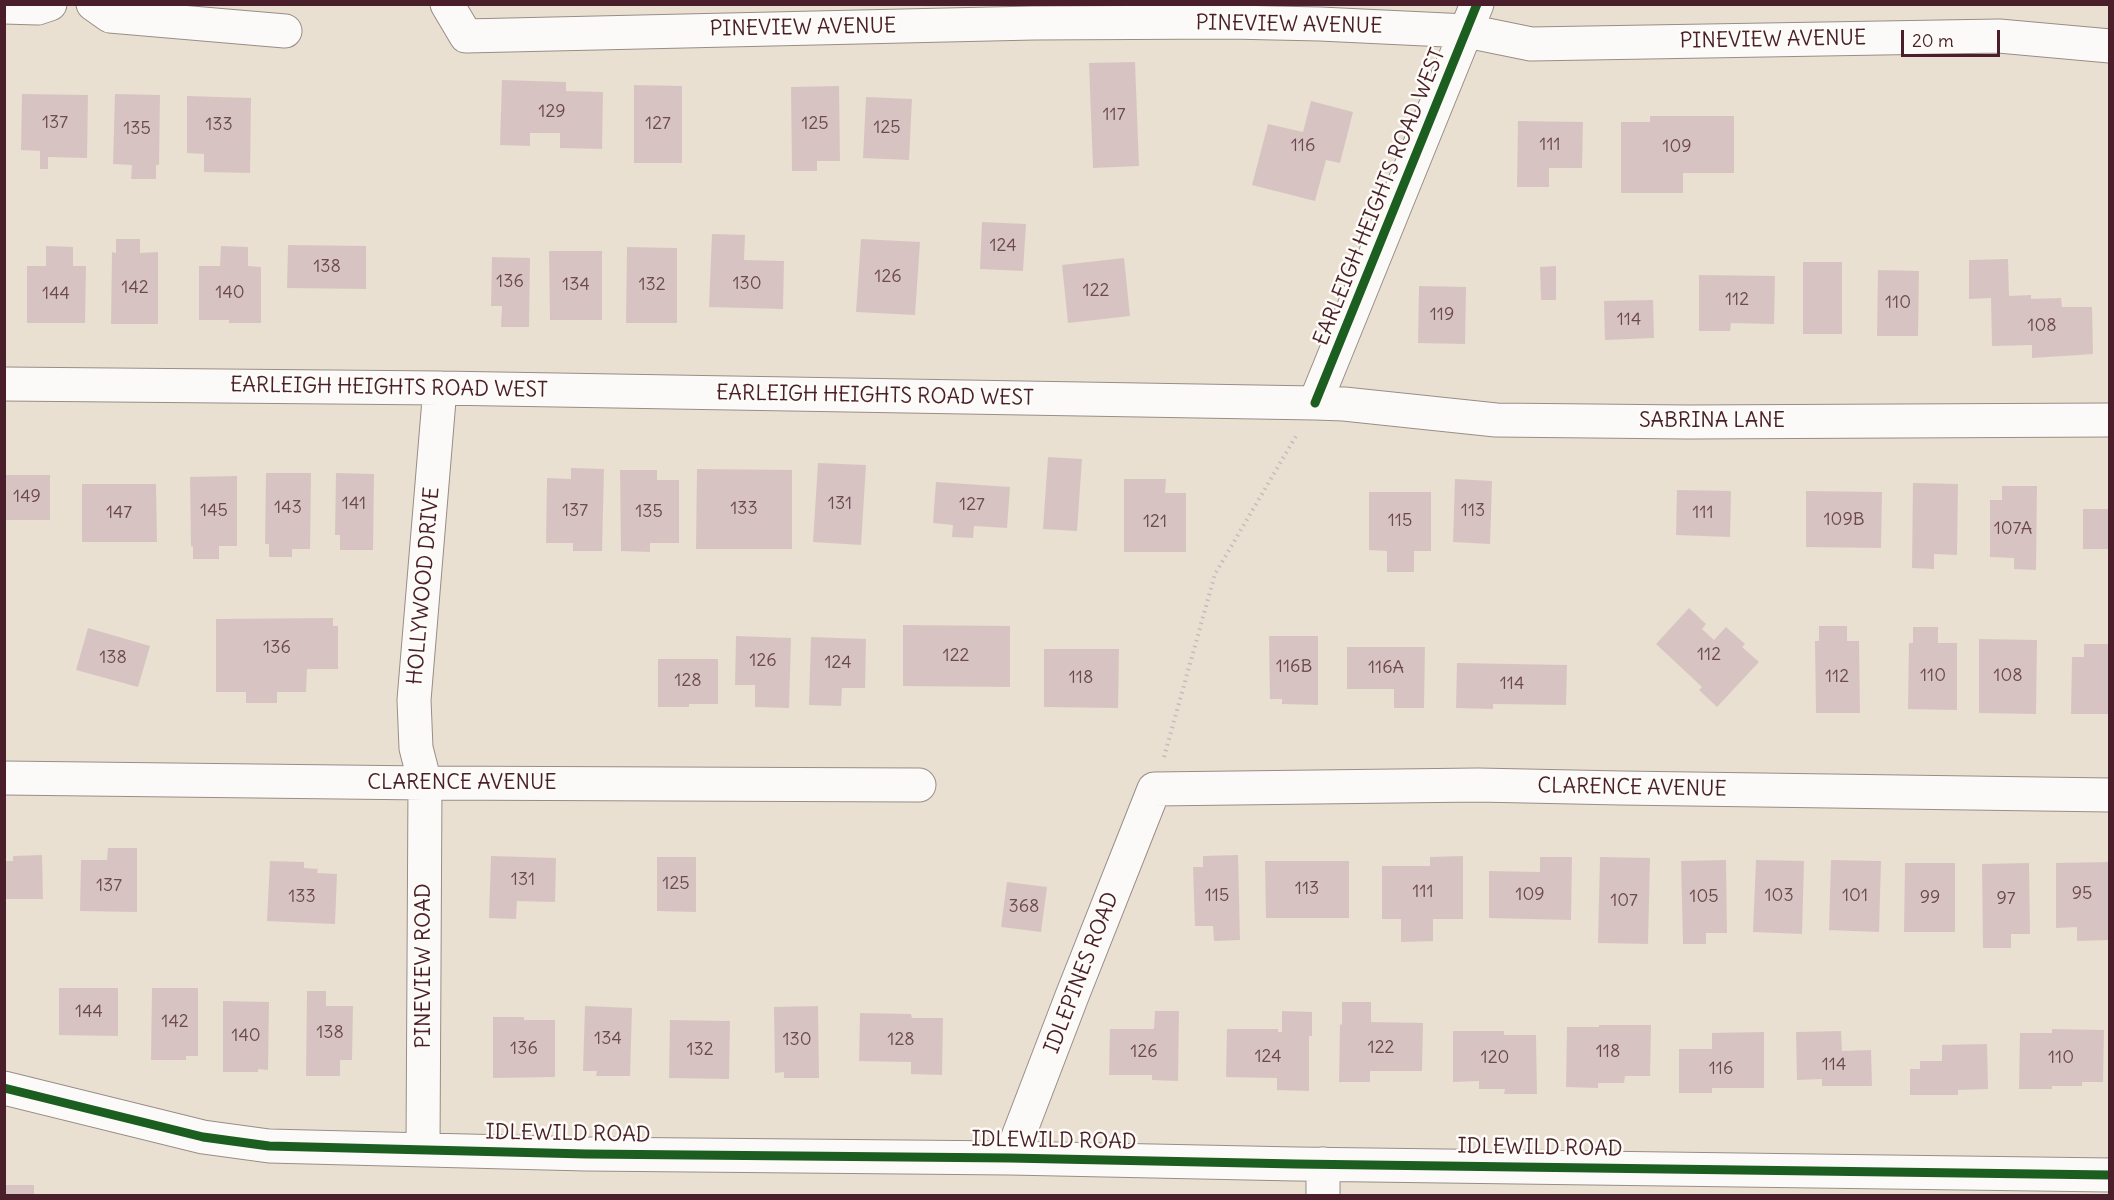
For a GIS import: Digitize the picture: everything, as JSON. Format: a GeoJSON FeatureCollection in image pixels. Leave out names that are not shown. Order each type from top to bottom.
{"type":"FeatureCollection","features":[{"type":"Feature","properties":{"kind":"street"},"geometry":{"type":"LineString","coordinates":[[4,7],[38,8],[50,4]]}},
{"type":"Feature","properties":{"kind":"street"},"geometry":{"type":"LineString","coordinates":[[93,4],[110,16],[285,31]]}},
{"type":"Feature","properties":{"kind":"street","name":"PINEVIEW AVENUE"},"geometry":{"type":"LineString","coordinates":[[447,4],[466,36],[1034,23],[1320,24],[1472,18],[1532,44],[2000,36],[2109,46]]}},
{"type":"Feature","properties":{"kind":"street","name":"EARLEIGH HEIGHTS ROAD WEST"},"geometry":{"type":"LineString","coordinates":[[4,384],[440,388],[1315,404],[1472,18]]}},
{"type":"Feature","properties":{"kind":"street","name":"HOLLYWOOD DRIVE"},"geometry":{"type":"LineString","coordinates":[[425,783],[416,748],[414,700],[440,388]]}},
{"type":"Feature","properties":{"kind":"street","name":"SABRINA LANE"},"geometry":{"type":"LineString","coordinates":[[1315,404],[1344,404],[1496,420],[1688,422],[2109,420]]}},
{"type":"Feature","properties":{"kind":"street","name":"CLARENCE AVENUE"},"geometry":{"type":"LineString","coordinates":[[4,778],[919,785]]}},
{"type":"Feature","properties":{"kind":"street","name":"PINEVIEW ROAD"},"geometry":{"type":"LineString","coordinates":[[423,1149],[425,783]]}},
{"type":"Feature","properties":{"kind":"street","name":"CLARENCE AVENUE"},"geometry":{"type":"LineString","coordinates":[[1155,789],[1478,784],[2109,795]]}},
{"type":"Feature","properties":{"kind":"street","name":"IDLEPINES ROAD"},"geometry":{"type":"LineString","coordinates":[[1010,1158],[1155,789]]}},
{"type":"Feature","properties":{"kind":"street","name":"IDLEWILD ROAD"},"geometry":{"type":"LineString","coordinates":[[4,1088],[214,1138],[269,1146],[586,1154],[1010,1158],[1323,1180],[2096,1182]]}},
{"type":"Feature","properties":{"kind":"path"},"geometry":{"type":"LineString","coordinates":[[1155,789],[1215,574],[1315,404]]}},
{"type":"Feature","properties":{"kind":"building"},"geometry":{"type":"Polygon","coordinates":[[[1135,62],[1139,166],[1093,168],[1089,63],[1135,62]]]}},
{"type":"Feature","properties":{"kind":"building"},"geometry":{"type":"Polygon","coordinates":[[[502,80],[566,82],[566,91],[603,92],[602,149],[560,148],[560,133],[530,133],[530,146],[500,145],[502,80]]]}},
{"type":"Feature","properties":{"kind":"building"},"geometry":{"type":"Polygon","coordinates":[[[634,85],[682,86],[682,163],[634,163],[634,85]]]}},
{"type":"Feature","properties":{"kind":"building"},"geometry":{"type":"Polygon","coordinates":[[[839,86],[840,161],[817,161],[817,171],[792,171],[791,87],[839,86]]]}},
{"type":"Feature","properties":{"kind":"building"},"geometry":{"type":"Polygon","coordinates":[[[22,94],[88,95],[87,158],[48,157],[48,169],[40,169],[40,151],[21,150],[22,94]]]}},
{"type":"Feature","properties":{"kind":"building"},"geometry":{"type":"Polygon","coordinates":[[[115,94],[160,95],[159,165],[156,165],[156,179],[131,179],[132,165],[113,164],[115,94]]]}},
{"type":"Feature","properties":{"kind":"building"},"geometry":{"type":"Polygon","coordinates":[[[187,96],[251,98],[250,173],[204,172],[204,154],[187,153],[187,96]]]}},
{"type":"Feature","properties":{"kind":"building"},"geometry":{"type":"Polygon","coordinates":[[[866,97],[912,99],[909,160],[863,158],[866,97]]]}},
{"type":"Feature","properties":{"kind":"building"},"geometry":{"type":"Polygon","coordinates":[[[1311,101],[1353,112],[1340,163],[1326,160],[1315,201],[1252,185],[1268,124],[1303,132],[1311,101]]]}},
{"type":"Feature","properties":{"kind":"building"},"geometry":{"type":"Polygon","coordinates":[[[1650,116],[1734,116],[1734,173],[1683,173],[1683,193],[1621,193],[1621,122],[1650,122],[1650,116]]]}},
{"type":"Feature","properties":{"kind":"building"},"geometry":{"type":"Polygon","coordinates":[[[1518,121],[1583,122],[1582,168],[1549,168],[1549,187],[1517,187],[1518,121]]]}},
{"type":"Feature","properties":{"kind":"building"},"geometry":{"type":"Polygon","coordinates":[[[982,222],[1026,224],[1023,271],[980,269],[982,222]]]}},
{"type":"Feature","properties":{"kind":"building"},"geometry":{"type":"Polygon","coordinates":[[[712,234],[745,235],[744,260],[784,261],[783,309],[709,307],[712,234]]]}},
{"type":"Feature","properties":{"kind":"building"},"geometry":{"type":"Polygon","coordinates":[[[116,239],[140,239],[140,253],[158,252],[158,324],[111,324],[112,252],[116,253],[116,239]]]}},
{"type":"Feature","properties":{"kind":"building"},"geometry":{"type":"Polygon","coordinates":[[[861,239],[920,242],[915,315],[856,312],[861,239]]]}},
{"type":"Feature","properties":{"kind":"building"},"geometry":{"type":"Polygon","coordinates":[[[288,245],[366,246],[366,289],[287,288],[288,245]]]}},
{"type":"Feature","properties":{"kind":"building"},"geometry":{"type":"Polygon","coordinates":[[[46,246],[73,247],[73,266],[86,266],[85,323],[27,323],[27,266],[46,266],[46,246]]]}},
{"type":"Feature","properties":{"kind":"building"},"geometry":{"type":"Polygon","coordinates":[[[221,246],[248,247],[248,266],[261,267],[261,323],[199,320],[199,266],[220,266],[221,246]]]}},
{"type":"Feature","properties":{"kind":"building"},"geometry":{"type":"Polygon","coordinates":[[[627,247],[677,248],[677,323],[626,323],[627,247]]]}},
{"type":"Feature","properties":{"kind":"building"},"geometry":{"type":"Polygon","coordinates":[[[549,251],[602,251],[602,320],[550,320],[549,251]]]}},
{"type":"Feature","properties":{"kind":"building"},"geometry":{"type":"Polygon","coordinates":[[[492,257],[530,258],[529,327],[501,327],[502,306],[491,306],[492,257]]]}},
{"type":"Feature","properties":{"kind":"building"},"geometry":{"type":"Polygon","coordinates":[[[1124,258],[1130,316],[1068,323],[1062,265],[1124,258]]]}},
{"type":"Feature","properties":{"kind":"building"},"geometry":{"type":"Polygon","coordinates":[[[2008,259],[2009,296],[2031,295],[2031,299],[2061,298],[2062,307],[2092,307],[2093,354],[2032,358],[2032,345],[1992,346],[1991,298],[1969,299],[1969,260],[2008,259]]]}},
{"type":"Feature","properties":{"kind":"building"},"geometry":{"type":"Polygon","coordinates":[[[1803,262],[1842,262],[1842,334],[1803,334],[1803,262]]]}},
{"type":"Feature","properties":{"kind":"building"},"geometry":{"type":"Polygon","coordinates":[[[1556,266],[1556,300],[1541,300],[1540,267],[1556,266]]]}},
{"type":"Feature","properties":{"kind":"building"},"geometry":{"type":"Polygon","coordinates":[[[1878,270],[1919,271],[1918,336],[1877,336],[1878,270]]]}},
{"type":"Feature","properties":{"kind":"building"},"geometry":{"type":"Polygon","coordinates":[[[1699,275],[1775,276],[1774,324],[1731,323],[1730,331],[1699,331],[1699,275]]]}},
{"type":"Feature","properties":{"kind":"building"},"geometry":{"type":"Polygon","coordinates":[[[1419,286],[1466,287],[1465,344],[1418,343],[1419,286]]]}},
{"type":"Feature","properties":{"kind":"building"},"geometry":{"type":"Polygon","coordinates":[[[1653,300],[1654,338],[1605,340],[1604,301],[1653,300]]]}},
{"type":"Feature","properties":{"kind":"building"},"geometry":{"type":"Polygon","coordinates":[[[1048,457],[1082,459],[1077,531],[1043,529],[1048,457]]]}},
{"type":"Feature","properties":{"kind":"building"},"geometry":{"type":"Polygon","coordinates":[[[818,463],[866,465],[861,545],[813,542],[818,463]]]}},
{"type":"Feature","properties":{"kind":"building"},"geometry":{"type":"Polygon","coordinates":[[[571,468],[604,469],[602,551],[573,551],[573,543],[546,543],[547,478],[571,479],[571,468]]]}},
{"type":"Feature","properties":{"kind":"building"},"geometry":{"type":"Polygon","coordinates":[[[697,469],[792,470],[792,549],[696,549],[697,469]]]}},
{"type":"Feature","properties":{"kind":"building"},"geometry":{"type":"Polygon","coordinates":[[[620,470],[657,470],[657,480],[679,480],[679,543],[650,543],[650,552],[621,551],[620,470]]]}},
{"type":"Feature","properties":{"kind":"building"},"geometry":{"type":"Polygon","coordinates":[[[266,473],[311,473],[310,549],[292,549],[292,557],[269,557],[269,544],[265,544],[266,473]]]}},
{"type":"Feature","properties":{"kind":"building"},"geometry":{"type":"Polygon","coordinates":[[[336,473],[374,474],[373,550],[340,550],[340,535],[335,535],[336,473]]]}},
{"type":"Feature","properties":{"kind":"building"},"geometry":{"type":"Polygon","coordinates":[[[4,475],[50,475],[50,520],[4,520],[4,475]]]}},
{"type":"Feature","properties":{"kind":"building"},"geometry":{"type":"Polygon","coordinates":[[[237,476],[237,546],[219,546],[219,559],[193,559],[190,477],[237,476]]]}},
{"type":"Feature","properties":{"kind":"building"},"geometry":{"type":"Polygon","coordinates":[[[1124,479],[1166,479],[1165,493],[1186,493],[1186,552],[1124,552],[1124,479]]]}},
{"type":"Feature","properties":{"kind":"building"},"geometry":{"type":"Polygon","coordinates":[[[1455,479],[1492,481],[1490,544],[1453,542],[1455,479]]]}},
{"type":"Feature","properties":{"kind":"building"},"geometry":{"type":"Polygon","coordinates":[[[936,482],[1010,487],[1007,528],[974,526],[973,538],[952,537],[953,525],[933,523],[936,482]]]}},
{"type":"Feature","properties":{"kind":"building"},"geometry":{"type":"Polygon","coordinates":[[[1913,483],[1958,484],[1957,555],[1934,554],[1934,569],[1912,568],[1913,483]]]}},
{"type":"Feature","properties":{"kind":"building"},"geometry":{"type":"Polygon","coordinates":[[[82,484],[156,484],[157,542],[82,542],[82,484]]]}},
{"type":"Feature","properties":{"kind":"building"},"geometry":{"type":"Polygon","coordinates":[[[2002,486],[2037,486],[2036,570],[2014,569],[2014,558],[1990,557],[1990,500],[2002,500],[2002,486]]]}},
{"type":"Feature","properties":{"kind":"building"},"geometry":{"type":"Polygon","coordinates":[[[1677,490],[1731,491],[1730,537],[1676,535],[1677,490]]]}},
{"type":"Feature","properties":{"kind":"building"},"geometry":{"type":"Polygon","coordinates":[[[1806,491],[1882,492],[1881,548],[1806,547],[1806,491]]]}},
{"type":"Feature","properties":{"kind":"building"},"geometry":{"type":"Polygon","coordinates":[[[1369,492],[1431,492],[1431,551],[1414,551],[1414,572],[1387,572],[1387,551],[1369,550],[1369,492]]]}},
{"type":"Feature","properties":{"kind":"building"},"geometry":{"type":"Polygon","coordinates":[[[2083,509],[2110,509],[2110,549],[2083,549],[2083,509]]]}},
{"type":"Feature","properties":{"kind":"building"},"geometry":{"type":"Polygon","coordinates":[[[1689,608],[1706,624],[1702,629],[1714,640],[1726,627],[1745,644],[1742,647],[1759,662],[1717,707],[1699,690],[1702,687],[1656,644],[1689,608]]]}},
{"type":"Feature","properties":{"kind":"building"},"geometry":{"type":"Polygon","coordinates":[[[333,618],[333,626],[338,626],[338,669],[307,669],[306,692],[277,692],[277,703],[246,703],[246,692],[216,692],[216,619],[333,618]]]}},
{"type":"Feature","properties":{"kind":"building"},"geometry":{"type":"Polygon","coordinates":[[[903,625],[1010,626],[1010,687],[903,686],[903,625]]]}},
{"type":"Feature","properties":{"kind":"building"},"geometry":{"type":"Polygon","coordinates":[[[1819,626],[1847,626],[1847,641],[1859,641],[1860,713],[1816,713],[1815,641],[1819,641],[1819,626]]]}},
{"type":"Feature","properties":{"kind":"building"},"geometry":{"type":"Polygon","coordinates":[[[1913,627],[1938,627],[1938,643],[1957,643],[1957,710],[1908,709],[1909,643],[1913,643],[1913,627]]]}},
{"type":"Feature","properties":{"kind":"building"},"geometry":{"type":"Polygon","coordinates":[[[88,628],[150,646],[138,687],[76,670],[88,628]]]}},
{"type":"Feature","properties":{"kind":"building"},"geometry":{"type":"Polygon","coordinates":[[[736,636],[791,638],[789,708],[755,707],[755,685],[735,685],[736,636]]]}},
{"type":"Feature","properties":{"kind":"building"},"geometry":{"type":"Polygon","coordinates":[[[1269,636],[1318,636],[1318,705],[1282,704],[1282,699],[1270,699],[1269,636]]]}},
{"type":"Feature","properties":{"kind":"building"},"geometry":{"type":"Polygon","coordinates":[[[811,637],[866,639],[865,688],[842,688],[841,706],[809,705],[811,637]]]}},
{"type":"Feature","properties":{"kind":"building"},"geometry":{"type":"Polygon","coordinates":[[[1979,639],[2037,640],[2036,714],[1979,713],[1979,639]]]}},
{"type":"Feature","properties":{"kind":"building"},"geometry":{"type":"Polygon","coordinates":[[[2084,644],[2110,644],[2110,714],[2071,714],[2072,657],[2084,657],[2084,644]]]}},
{"type":"Feature","properties":{"kind":"building"},"geometry":{"type":"Polygon","coordinates":[[[1347,647],[1425,647],[1424,708],[1394,708],[1394,689],[1347,689],[1347,647]]]}},
{"type":"Feature","properties":{"kind":"building"},"geometry":{"type":"Polygon","coordinates":[[[1044,649],[1119,649],[1118,708],[1044,707],[1044,649]]]}},
{"type":"Feature","properties":{"kind":"building"},"geometry":{"type":"Polygon","coordinates":[[[658,659],[718,659],[718,704],[658,707],[658,659]]]}},
{"type":"Feature","properties":{"kind":"building"},"geometry":{"type":"Polygon","coordinates":[[[1457,663],[1567,665],[1566,705],[1493,704],[1493,709],[1456,708],[1457,663]]]}},
{"type":"Feature","properties":{"kind":"building"},"geometry":{"type":"Polygon","coordinates":[[[108,848],[137,848],[137,912],[80,911],[81,860],[107,860],[108,848]]]}},
{"type":"Feature","properties":{"kind":"building"},"geometry":{"type":"Polygon","coordinates":[[[42,855],[43,899],[4,899],[4,861],[13,861],[13,856],[42,855]]]}},
{"type":"Feature","properties":{"kind":"building"},"geometry":{"type":"Polygon","coordinates":[[[1238,855],[1240,940],[1214,941],[1213,926],[1195,926],[1193,867],[1203,867],[1203,856],[1238,855]]]}},
{"type":"Feature","properties":{"kind":"building"},"geometry":{"type":"Polygon","coordinates":[[[491,856],[556,858],[555,902],[517,901],[516,919],[489,918],[491,856]]]}},
{"type":"Feature","properties":{"kind":"building"},"geometry":{"type":"Polygon","coordinates":[[[1463,856],[1463,919],[1433,919],[1433,941],[1401,942],[1401,919],[1382,919],[1382,866],[1430,866],[1430,857],[1463,856]]]}},
{"type":"Feature","properties":{"kind":"building"},"geometry":{"type":"Polygon","coordinates":[[[657,857],[696,857],[696,912],[657,911],[657,857]]]}},
{"type":"Feature","properties":{"kind":"building"},"geometry":{"type":"Polygon","coordinates":[[[1540,857],[1572,857],[1571,920],[1489,918],[1489,871],[1540,872],[1540,857]]]}},
{"type":"Feature","properties":{"kind":"building"},"geometry":{"type":"Polygon","coordinates":[[[1600,857],[1650,858],[1648,944],[1598,943],[1600,857]]]}},
{"type":"Feature","properties":{"kind":"building"},"geometry":{"type":"Polygon","coordinates":[[[1726,860],[1727,933],[1706,933],[1706,944],[1683,944],[1681,861],[1726,860]]]}},
{"type":"Feature","properties":{"kind":"building"},"geometry":{"type":"Polygon","coordinates":[[[1756,860],[1804,861],[1802,934],[1753,932],[1756,860]]]}},
{"type":"Feature","properties":{"kind":"building"},"geometry":{"type":"Polygon","coordinates":[[[1831,860],[1881,861],[1879,932],[1829,930],[1831,860]]]}},
{"type":"Feature","properties":{"kind":"building"},"geometry":{"type":"Polygon","coordinates":[[[270,861],[304,862],[304,868],[318,869],[317,873],[337,874],[335,924],[267,921],[270,861]]]}},
{"type":"Feature","properties":{"kind":"building"},"geometry":{"type":"Polygon","coordinates":[[[1265,861],[1349,861],[1349,918],[1266,918],[1265,861]]]}},
{"type":"Feature","properties":{"kind":"building"},"geometry":{"type":"Polygon","coordinates":[[[2109,862],[2110,940],[2077,941],[2077,927],[2056,928],[2056,863],[2109,862]]]}},
{"type":"Feature","properties":{"kind":"building"},"geometry":{"type":"Polygon","coordinates":[[[1905,863],[1955,863],[1955,932],[1904,932],[1905,863]]]}},
{"type":"Feature","properties":{"kind":"building"},"geometry":{"type":"Polygon","coordinates":[[[2029,863],[2030,934],[2011,934],[2011,948],[1983,948],[1982,864],[2029,863]]]}},
{"type":"Feature","properties":{"kind":"building"},"geometry":{"type":"Polygon","coordinates":[[[1007,882],[1047,887],[1041,932],[1001,927],[1007,882]]]}},
{"type":"Feature","properties":{"kind":"building"},"geometry":{"type":"Polygon","coordinates":[[[59,988],[118,988],[118,1036],[59,1035],[59,988]]]}},
{"type":"Feature","properties":{"kind":"building"},"geometry":{"type":"Polygon","coordinates":[[[152,988],[198,988],[198,1056],[186,1056],[186,1060],[151,1060],[152,988]]]}},
{"type":"Feature","properties":{"kind":"building"},"geometry":{"type":"Polygon","coordinates":[[[307,991],[326,991],[326,1006],[353,1006],[352,1060],[340,1060],[340,1076],[306,1076],[307,991]]]}},
{"type":"Feature","properties":{"kind":"building"},"geometry":{"type":"Polygon","coordinates":[[[223,1001],[269,1002],[268,1070],[223,1072],[223,1001]]]}},
{"type":"Feature","properties":{"kind":"building"},"geometry":{"type":"Polygon","coordinates":[[[1342,1002],[1371,1002],[1371,1022],[1423,1023],[1422,1071],[1370,1071],[1370,1082],[1339,1082],[1342,1002]]]}},
{"type":"Feature","properties":{"kind":"building"},"geometry":{"type":"Polygon","coordinates":[[[585,1006],[632,1008],[630,1076],[596,1076],[597,1071],[583,1071],[585,1006]]]}},
{"type":"Feature","properties":{"kind":"building"},"geometry":{"type":"Polygon","coordinates":[[[818,1006],[819,1078],[784,1078],[784,1072],[775,1073],[774,1007],[818,1006]]]}},
{"type":"Feature","properties":{"kind":"building"},"geometry":{"type":"Polygon","coordinates":[[[1155,1011],[1179,1011],[1178,1081],[1152,1080],[1152,1075],[1109,1075],[1110,1029],[1154,1029],[1155,1011]]]}},
{"type":"Feature","properties":{"kind":"building"},"geometry":{"type":"Polygon","coordinates":[[[1282,1011],[1312,1012],[1312,1036],[1309,1036],[1309,1091],[1277,1090],[1277,1078],[1226,1077],[1227,1029],[1278,1029],[1278,1032],[1282,1032],[1282,1011]]]}},
{"type":"Feature","properties":{"kind":"building"},"geometry":{"type":"Polygon","coordinates":[[[860,1013],[911,1014],[912,1018],[943,1018],[942,1075],[911,1074],[911,1062],[859,1061],[860,1013]]]}},
{"type":"Feature","properties":{"kind":"building"},"geometry":{"type":"Polygon","coordinates":[[[493,1017],[555,1020],[555,1077],[493,1078],[493,1017]]]}},
{"type":"Feature","properties":{"kind":"building"},"geometry":{"type":"Polygon","coordinates":[[[670,1020],[730,1021],[729,1079],[669,1078],[670,1020]]]}},
{"type":"Feature","properties":{"kind":"building"},"geometry":{"type":"Polygon","coordinates":[[[1599,1025],[1651,1025],[1650,1076],[1625,1076],[1624,1083],[1598,1083],[1598,1088],[1566,1087],[1567,1027],[1599,1027],[1599,1025]]]}},
{"type":"Feature","properties":{"kind":"building"},"geometry":{"type":"Polygon","coordinates":[[[2052,1029],[2104,1030],[2103,1082],[2082,1082],[2082,1086],[2052,1086],[2052,1089],[2019,1089],[2020,1033],[2052,1033],[2052,1029]]]}},
{"type":"Feature","properties":{"kind":"building"},"geometry":{"type":"Polygon","coordinates":[[[1453,1031],[1504,1031],[1504,1035],[1536,1035],[1537,1094],[1504,1094],[1505,1089],[1479,1089],[1479,1081],[1453,1082],[1453,1031]]]}},
{"type":"Feature","properties":{"kind":"building"},"geometry":{"type":"Polygon","coordinates":[[[1841,1031],[1842,1051],[1871,1050],[1872,1086],[1822,1086],[1822,1079],[1797,1080],[1796,1032],[1841,1031]]]}},
{"type":"Feature","properties":{"kind":"building"},"geometry":{"type":"Polygon","coordinates":[[[1764,1032],[1764,1088],[1712,1088],[1712,1093],[1679,1093],[1679,1049],[1712,1049],[1712,1033],[1764,1032]]]}},
{"type":"Feature","properties":{"kind":"building"},"geometry":{"type":"Polygon","coordinates":[[[1987,1044],[1988,1089],[1958,1090],[1958,1095],[1910,1095],[1910,1069],[1920,1069],[1920,1061],[1942,1061],[1942,1045],[1987,1044]]]}},
{"type":"Feature","properties":{"kind":"building"},"geometry":{"type":"Polygon","coordinates":[[[4,1185],[34,1185],[34,1196],[4,1196],[4,1185]]]}},
{"type":"Feature","properties":{"kind":"cycle path"},"geometry":{"type":"LineString","coordinates":[[1315,403],[1477,4]]}},
{"type":"Feature","properties":{"kind":"cycle path"},"geometry":{"type":"LineString","coordinates":[[4,1088],[203,1137],[269,1146],[586,1154],[1010,1158],[2110,1175]]}}]}
